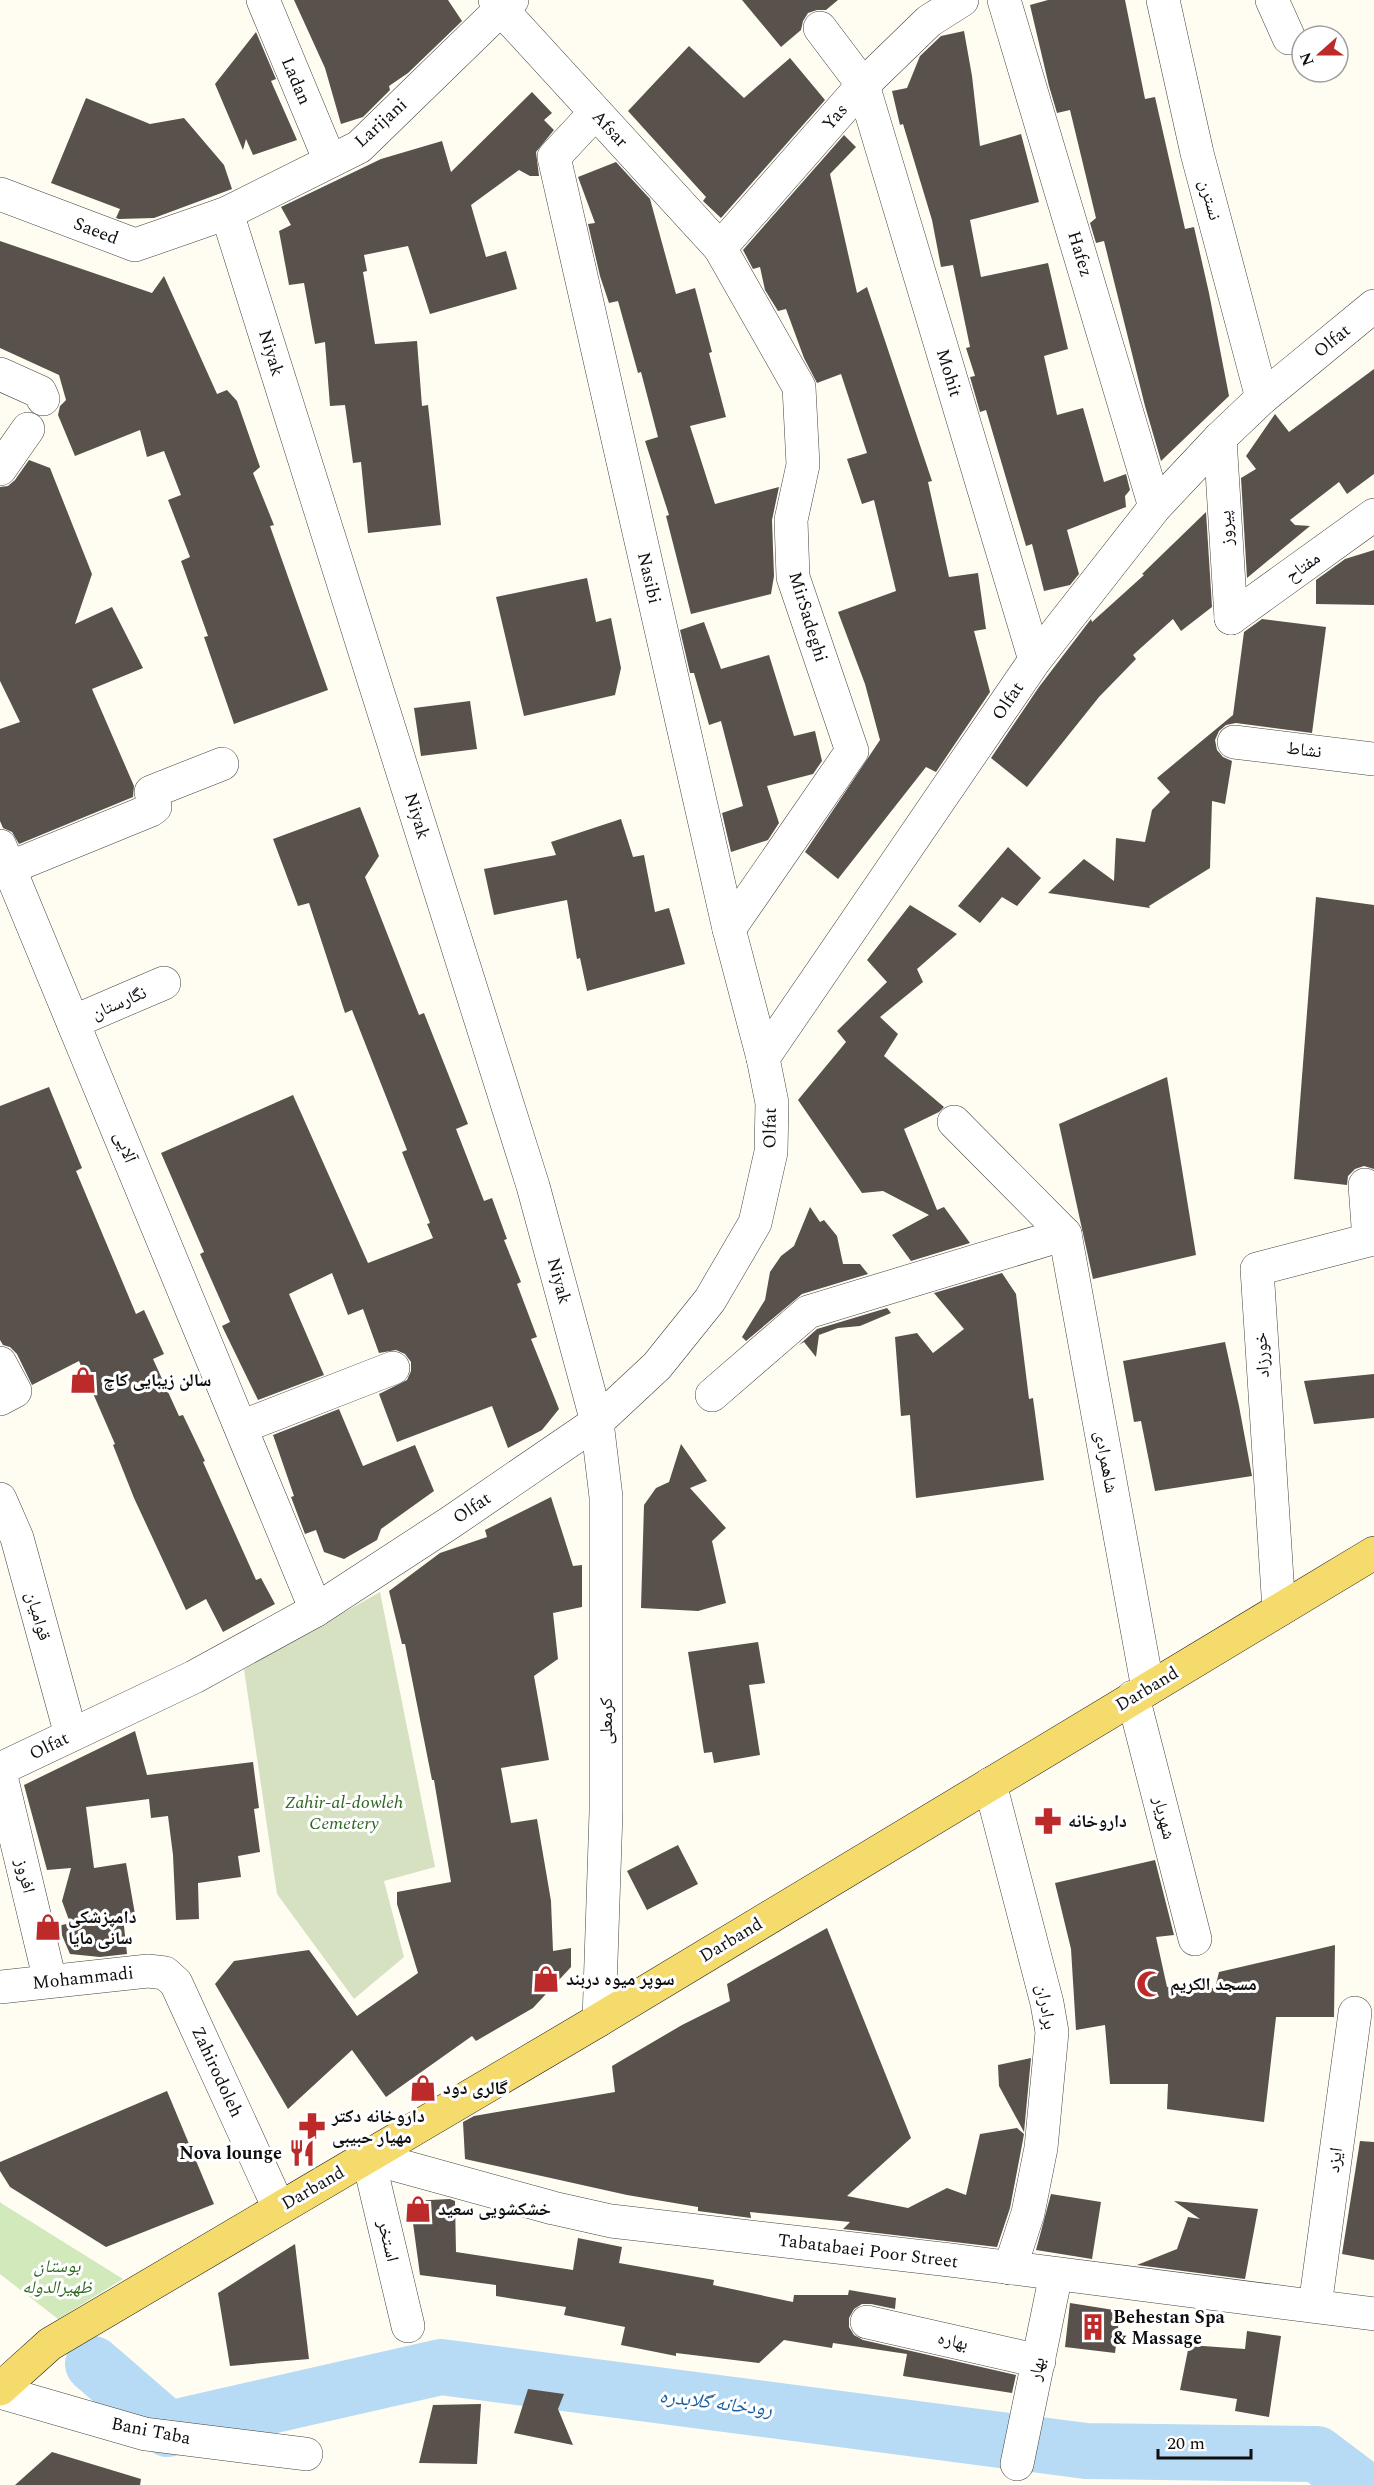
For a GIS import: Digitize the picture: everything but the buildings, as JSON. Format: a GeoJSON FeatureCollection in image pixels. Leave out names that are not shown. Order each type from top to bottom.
{"type":"FeatureCollection","features":[{"type":"Feature","properties":{"kind":"main road","name":"Darband"},"geometry":{"type":"LineString","coordinates":[[0,2390],[50,2344],[599,2020],[1374,1552]]}},
{"type":"Feature","properties":{"kind":"street","name":"Ladan"},"geometry":{"type":"LineString","coordinates":[[263,0],[330,161]]}},
{"type":"Feature","properties":{"kind":"street","name":"Yas"},"geometry":{"type":"LineString","coordinates":[[720,248],[863,85],[929,21],[962,0]]}},
{"type":"Feature","properties":{"kind":"street","name":"Hafez"},"geometry":{"type":"LineString","coordinates":[[1004,0],[1155,507]]}},
{"type":"Feature","properties":{"kind":"street","name":"نسترن"},"geometry":{"type":"LineString","coordinates":[[1163,0],[1197,153],[1262,398]]}},
{"type":"Feature","properties":{"kind":"street"},"geometry":{"type":"LineString","coordinates":[[1272,0],[1290,38]]}},
{"type":"Feature","properties":{"kind":"street","name":"Larijani"},"geometry":{"type":"LineString","coordinates":[[227,213],[359,147],[503,3]]}},
{"type":"Feature","properties":{"kind":"street","name":"Afsar"},"geometry":{"type":"LineString","coordinates":[[503,3],[595,113],[720,248]]}},
{"type":"Feature","properties":{"kind":"street"},"geometry":{"type":"LineString","coordinates":[[820,28],[863,85]]}},
{"type":"Feature","properties":{"kind":"street","name":"Mohit"},"geometry":{"type":"LineString","coordinates":[[863,85],[1035,660]]}},
{"type":"Feature","properties":{"kind":"street","name":"Nasibi"},"geometry":{"type":"LineString","coordinates":[[595,113],[554,157],[729,929],[763,1058]]}},
{"type":"Feature","properties":{"kind":"street","name":"Saeed"},"geometry":{"type":"LineString","coordinates":[[0,194],[135,245],[227,213]]}},
{"type":"Feature","properties":{"kind":"street","name":"Niyak"},"geometry":{"type":"LineString","coordinates":[[227,213],[533,1186],[597,1422]]}},
{"type":"Feature","properties":{"kind":"street","name":"MirSadeghi"},"geometry":{"type":"LineString","coordinates":[[720,248],[799,387],[803,465],[791,520],[793,577],[852,751],[729,929]]}},
{"type":"Feature","properties":{"kind":"street","name":"Olfat"},"geometry":{"type":"LineString","coordinates":[[0,1771],[194,1677],[316,1610],[451,1522],[597,1422],[657,1366],[710,1300],[755,1222],[771,1152],[772,1103],[763,1058],[1035,660],[1155,507],[1220,438],[1262,398],[1374,306]]}},
{"type":"Feature","properties":{"kind":"street"},"geometry":{"type":"LineString","coordinates":[[0,374],[40,392],[43,399]]}},
{"type":"Feature","properties":{"kind":"street"},"geometry":{"type":"LineString","coordinates":[[0,469],[28,429]]}},
{"type":"Feature","properties":{"kind":"street","name":"پیروز"},"geometry":{"type":"LineString","coordinates":[[1220,438],[1231,618]]}},
{"type":"Feature","properties":{"kind":"street","name":"مفتاح"},"geometry":{"type":"LineString","coordinates":[[1231,618],[1374,515]]}},
{"type":"Feature","properties":{"kind":"street","name":"نشاط"},"geometry":{"type":"LineString","coordinates":[[1234,742],[1374,759]]}},
{"type":"Feature","properties":{"kind":"street","name":"آلایی"},"geometry":{"type":"LineString","coordinates":[[222,764],[153,791],[150,795],[155,807],[151,810],[4,857],[13,914],[73,1022],[316,1610]]}},
{"type":"Feature","properties":{"kind":"street","name":"نگارستان"},"geometry":{"type":"LineString","coordinates":[[73,1022],[164,983]]}},
{"type":"Feature","properties":{"kind":"street"},"geometry":{"type":"LineString","coordinates":[[712,1395],[808,1312],[1065,1234],[954,1122]]}},
{"type":"Feature","properties":{"kind":"street","name":"خورزاد"},"geometry":{"type":"LineString","coordinates":[[1279,1610],[1257,1269],[1369,1240],[1365,1185]]}},
{"type":"Feature","properties":{"kind":"street","name":"شاهمرادی"},"geometry":{"type":"LineString","coordinates":[[1065,1234],[1141,1693]]}},
{"type":"Feature","properties":{"kind":"street"},"geometry":{"type":"LineString","coordinates":[[0,1363],[15,1391],[0,1399]]}},
{"type":"Feature","properties":{"kind":"street"},"geometry":{"type":"LineString","coordinates":[[241,1427],[393,1368]]}},
{"type":"Feature","properties":{"kind":"street","name":"کرمعلی"},"geometry":{"type":"LineString","coordinates":[[597,1422],[606,1497],[606,1812],[599,2020]]}},
{"type":"Feature","properties":{"kind":"street","name":"قوامیان"},"geometry":{"type":"LineString","coordinates":[[0,1499],[17,1538],[71,1735]]}},
{"type":"Feature","properties":{"kind":"street","name":"شهریار"},"geometry":{"type":"LineString","coordinates":[[1141,1693],[1195,1939]]}},
{"type":"Feature","properties":{"kind":"street","name":"افروز"},"geometry":{"type":"LineString","coordinates":[[0,1771],[50,1981]]}},
{"type":"Feature","properties":{"kind":"street","name":"برادران"},"geometry":{"type":"LineString","coordinates":[[990,1784],[1047,2003],[1052,2032],[1041,2148],[1028,2213],[1010,2268]]}},
{"type":"Feature","properties":{"kind":"street","name":"Mohammadi"},"geometry":{"type":"LineString","coordinates":[[0,1987],[148,1971],[165,1973]]}},
{"type":"Feature","properties":{"kind":"street","name":"Zahirodoleh"},"geometry":{"type":"LineString","coordinates":[[165,1973],[176,1983],[279,2208]]}},
{"type":"Feature","properties":{"kind":"street","name":"ایزد"},"geometry":{"type":"LineString","coordinates":[[1315,2306],[1355,2013]]}},
{"type":"Feature","properties":{"kind":"street","name":"Tabatabaei Poor Street"},"geometry":{"type":"LineString","coordinates":[[368,2157],[553,2208],[611,2221],[1374,2314]]}},
{"type":"Feature","properties":{"kind":"street","name":"استخر"},"geometry":{"type":"LineString","coordinates":[[368,2157],[408,2326]]}},
{"type":"Feature","properties":{"kind":"street","name":"بهار"},"geometry":{"type":"LineString","coordinates":[[1017,2464],[1056,2274]]}},
{"type":"Feature","properties":{"kind":"street","name":"بهاره"},"geometry":{"type":"LineString","coordinates":[[867,2322],[1039,2361]]}},
{"type":"Feature","properties":{"kind":"street","name":"Bani Taba"},"geometry":{"type":"LineString","coordinates":[[0,2390],[145,2434],[306,2454]]}},
{"type":"Feature","properties":{"kind":"green space","name":"Zahir-al-dowleh Cemetery"},"geometry":{"type":"Polygon","coordinates":[[[380,1592],[435,1867],[384,1881],[404,1957],[354,1999],[277,1894],[244,1669],[380,1592]]]}},
{"type":"Feature","properties":{"kind":"green space","name":"بوستان ظهیرالدوله"},"geometry":{"type":"Polygon","coordinates":[[[0,2201],[123,2279],[58,2319],[0,2274],[0,2201]]]}},
{"type":"Feature","properties":{"kind":"waterway","name":"رودخانه گلابدره"},"geometry":{"type":"LineString","coordinates":[[93,2364],[168,2429],[441,2367],[1086,2451],[1317,2454],[1358,2485]]}},
{"type":"Feature","properties":{"kind":"place","name":"سالن زیبایی کاچ"},"geometry":{"type":"Point","coordinates":[83,1380]}},
{"type":"Feature","properties":{"kind":"place","name":"داروخانه"},"geometry":{"type":"Point","coordinates":[1048,1821]}},
{"type":"Feature","properties":{"kind":"place","name":"دامپزشکی سانی مایا"},"geometry":{"type":"Point","coordinates":[48,1927]}},
{"type":"Feature","properties":{"kind":"place","name":"سوپر میوه دربند"},"geometry":{"type":"Point","coordinates":[546,1979]}},
{"type":"Feature","properties":{"kind":"place","name":"مسجد الکریم"},"geometry":{"type":"Point","coordinates":[1150,1984]}},
{"type":"Feature","properties":{"kind":"place","name":"گالری دود"},"geometry":{"type":"Point","coordinates":[423,2088]}},
{"type":"Feature","properties":{"kind":"place","name":"داروخانه دکتر مهیار حبیبی"},"geometry":{"type":"Point","coordinates":[312,2126]}},
{"type":"Feature","properties":{"kind":"place","name":"Nova lounge"},"geometry":{"type":"Point","coordinates":[302,2153]}},
{"type":"Feature","properties":{"kind":"place","name":"خشکشویی سعید"},"geometry":{"type":"Point","coordinates":[418,2209]}},
{"type":"Feature","properties":{"kind":"place","name":"Behestan Spa & Massage"},"geometry":{"type":"Point","coordinates":[1093,2327]}}]}
